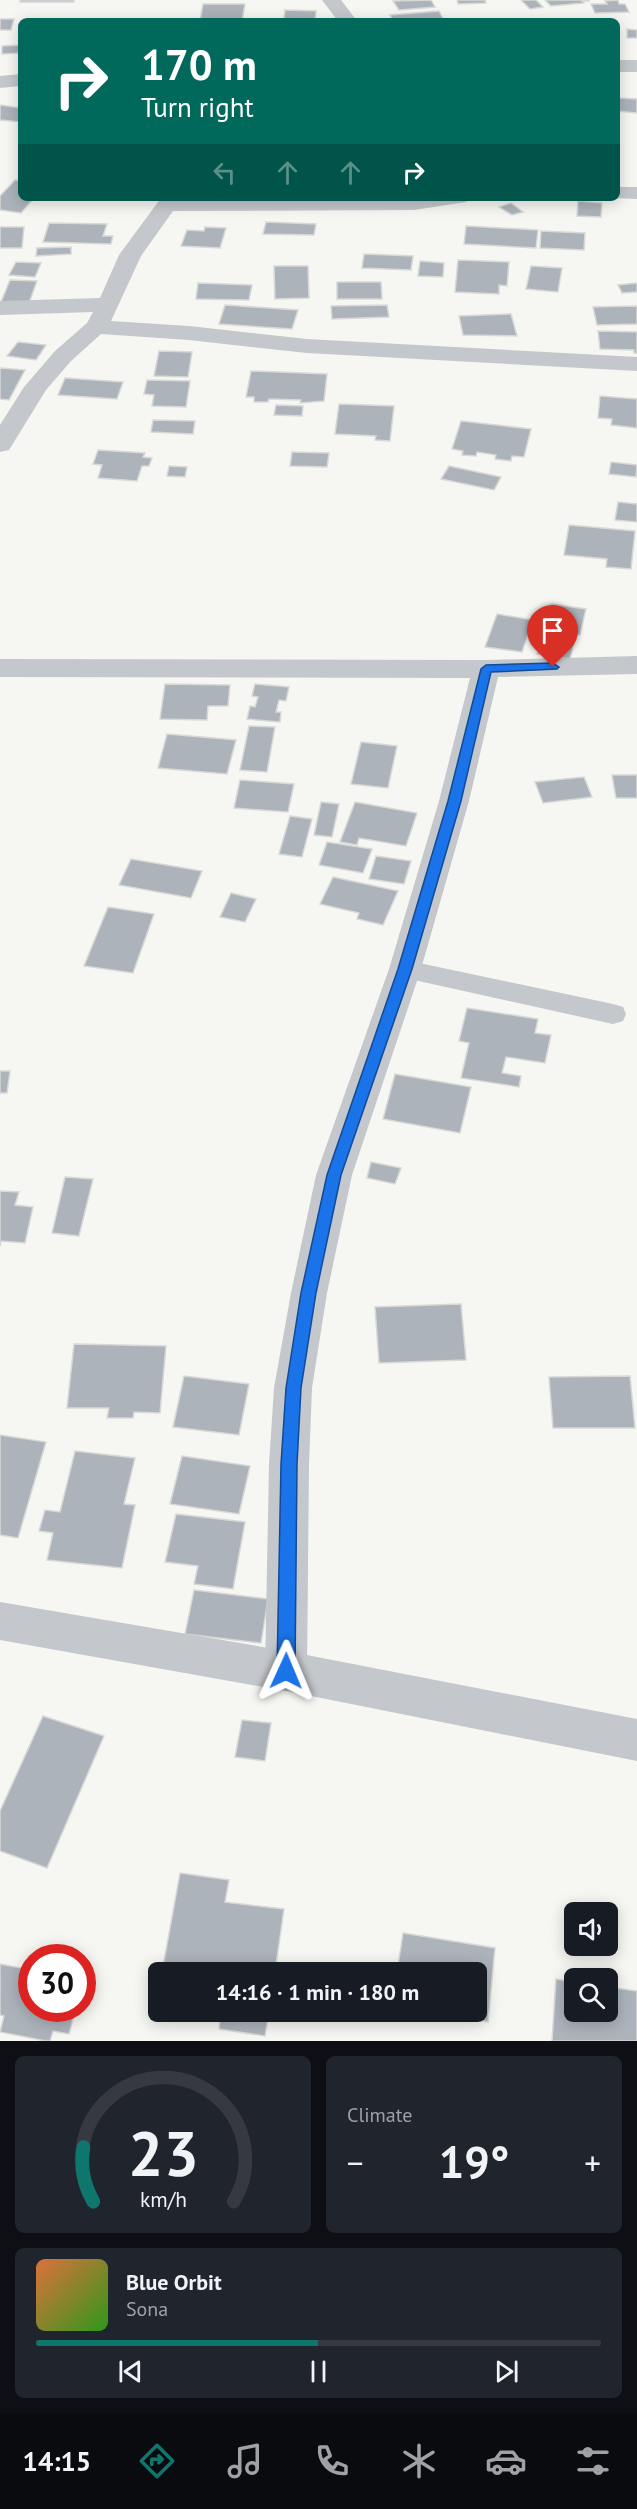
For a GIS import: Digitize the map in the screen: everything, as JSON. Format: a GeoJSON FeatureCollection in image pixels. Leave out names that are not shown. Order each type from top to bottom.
{"type":"FeatureCollection","features":[{"type":"Feature","properties":{"kind":"street"},"geometry":{"type":"LineString","coordinates":[[331,0],[346,18]]}},
{"type":"Feature","properties":{"kind":"street"},"geometry":{"type":"LineString","coordinates":[[620,66],[637,66]]}},
{"type":"Feature","properties":{"kind":"street"},"geometry":{"type":"LineString","coordinates":[[0,82],[18,80]]}},
{"type":"Feature","properties":{"kind":"street"},"geometry":{"type":"LineString","coordinates":[[620,193],[637,193]]}},
{"type":"Feature","properties":{"kind":"street"},"geometry":{"type":"LineString","coordinates":[[0,445],[36,387],[63,356],[96,327],[130,255],[170,201],[414,204],[436,201]]}},
{"type":"Feature","properties":{"kind":"street"},"geometry":{"type":"LineString","coordinates":[[0,308],[108,305]]}},
{"type":"Feature","properties":{"kind":"street"},"geometry":{"type":"LineString","coordinates":[[96,327],[189,333],[307,346],[637,364]]}},
{"type":"Feature","properties":{"kind":"street"},"geometry":{"type":"LineString","coordinates":[[0,668],[486,669],[637,665]]}},
{"type":"Feature","properties":{"kind":"street"},"geometry":{"type":"LineString","coordinates":[[286,1671],[289,1464],[294,1388],[309,1293],[334,1175],[405,969],[454,801],[486,669]]}},
{"type":"Feature","properties":{"kind":"street"},"geometry":{"type":"LineString","coordinates":[[0,1621],[286,1671],[637,1740]]}},
{"type":"Feature","properties":{"kind":"lane"},"geometry":{"type":"LineString","coordinates":[[405,969],[613,1014]]}},
{"type":"Feature","properties":{"kind":"building"},"geometry":{"type":"Polygon","coordinates":[[[20,0],[74,0],[74,2],[20,2],[20,0]]]}},
{"type":"Feature","properties":{"kind":"building"},"geometry":{"type":"Polygon","coordinates":[[[431,0],[435,7],[399,10],[393,1],[431,0]]]}},
{"type":"Feature","properties":{"kind":"building"},"geometry":{"type":"Polygon","coordinates":[[[457,0],[485,0],[486,3],[458,4],[457,0]]]}},
{"type":"Feature","properties":{"kind":"building"},"geometry":{"type":"Polygon","coordinates":[[[521,0],[536,0],[543,7],[530,9],[521,0]]]}},
{"type":"Feature","properties":{"kind":"building"},"geometry":{"type":"Polygon","coordinates":[[[545,0],[589,0],[589,1],[551,6],[545,0]]]}},
{"type":"Feature","properties":{"kind":"building"},"geometry":{"type":"Polygon","coordinates":[[[618,0],[619,4],[625,4],[629,12],[595,13],[591,4],[607,4],[605,1],[618,0]]]}},
{"type":"Feature","properties":{"kind":"building"},"geometry":{"type":"Polygon","coordinates":[[[203,4],[245,4],[243,18],[201,18],[203,4]]]}},
{"type":"Feature","properties":{"kind":"building"},"geometry":{"type":"Polygon","coordinates":[[[285,10],[316,11],[315,18],[284,18],[285,10]]]}},
{"type":"Feature","properties":{"kind":"building"},"geometry":{"type":"Polygon","coordinates":[[[439,11],[442,18],[392,18],[390,15],[439,11]]]}},
{"type":"Feature","properties":{"kind":"building"},"geometry":{"type":"Polygon","coordinates":[[[0,19],[14,19],[11,30],[0,30],[0,19]]]}},
{"type":"Feature","properties":{"kind":"building"},"geometry":{"type":"Polygon","coordinates":[[[627,29],[637,30],[637,38],[627,38],[627,29]]]}},
{"type":"Feature","properties":{"kind":"building"},"geometry":{"type":"Polygon","coordinates":[[[18,45],[18,53],[2,54],[2,46],[18,45]]]}},
{"type":"Feature","properties":{"kind":"building"},"geometry":{"type":"Polygon","coordinates":[[[620,98],[637,99],[637,113],[620,111],[620,98]]]}},
{"type":"Feature","properties":{"kind":"building"},"geometry":{"type":"Polygon","coordinates":[[[0,105],[18,108],[18,122],[0,120],[0,105]]]}},
{"type":"Feature","properties":{"kind":"building"},"geometry":{"type":"Polygon","coordinates":[[[15,180],[18,180],[18,201],[31,201],[21,213],[0,210],[0,196],[15,180]]]}},
{"type":"Feature","properties":{"kind":"building"},"geometry":{"type":"Polygon","coordinates":[[[578,201],[602,203],[601,217],[577,216],[578,201]]]}},
{"type":"Feature","properties":{"kind":"building"},"geometry":{"type":"Polygon","coordinates":[[[511,203],[523,212],[512,215],[499,207],[511,203]]]}},
{"type":"Feature","properties":{"kind":"building"},"geometry":{"type":"Polygon","coordinates":[[[266,222],[316,224],[314,235],[263,234],[266,222]]]}},
{"type":"Feature","properties":{"kind":"building"},"geometry":{"type":"Polygon","coordinates":[[[49,223],[107,224],[103,236],[113,236],[111,244],[43,242],[49,223]]]}},
{"type":"Feature","properties":{"kind":"building"},"geometry":{"type":"Polygon","coordinates":[[[466,226],[538,230],[536,248],[464,244],[466,226]]]}},
{"type":"Feature","properties":{"kind":"building"},"geometry":{"type":"Polygon","coordinates":[[[0,227],[24,227],[22,248],[0,248],[0,227]]]}},
{"type":"Feature","properties":{"kind":"building"},"geometry":{"type":"Polygon","coordinates":[[[205,227],[226,228],[220,248],[181,246],[187,230],[204,231],[205,227]]]}},
{"type":"Feature","properties":{"kind":"building"},"geometry":{"type":"Polygon","coordinates":[[[541,231],[585,233],[584,250],[540,248],[541,231]]]}},
{"type":"Feature","properties":{"kind":"building"},"geometry":{"type":"Polygon","coordinates":[[[71,247],[71,254],[36,256],[37,248],[71,247]]]}},
{"type":"Feature","properties":{"kind":"building"},"geometry":{"type":"Polygon","coordinates":[[[364,254],[413,256],[411,270],[362,268],[364,254]]]}},
{"type":"Feature","properties":{"kind":"building"},"geometry":{"type":"Polygon","coordinates":[[[458,260],[509,262],[507,286],[499,285],[499,294],[455,292],[458,260]]]}},
{"type":"Feature","properties":{"kind":"building"},"geometry":{"type":"Polygon","coordinates":[[[420,261],[444,263],[443,277],[418,276],[420,261]]]}},
{"type":"Feature","properties":{"kind":"building"},"geometry":{"type":"Polygon","coordinates":[[[16,262],[41,263],[35,277],[9,275],[16,262]]]}},
{"type":"Feature","properties":{"kind":"building"},"geometry":{"type":"Polygon","coordinates":[[[274,266],[308,266],[309,298],[275,299],[274,266]]]}},
{"type":"Feature","properties":{"kind":"building"},"geometry":{"type":"Polygon","coordinates":[[[531,266],[562,268],[558,292],[526,289],[531,266]]]}},
{"type":"Feature","properties":{"kind":"building"},"geometry":{"type":"Polygon","coordinates":[[[10,280],[37,281],[29,303],[1,302],[10,280]]]}},
{"type":"Feature","properties":{"kind":"building"},"geometry":{"type":"Polygon","coordinates":[[[337,282],[381,282],[382,299],[337,299],[337,282]]]}},
{"type":"Feature","properties":{"kind":"building"},"geometry":{"type":"Polygon","coordinates":[[[198,283],[252,285],[249,300],[196,299],[198,283]]]}},
{"type":"Feature","properties":{"kind":"building"},"geometry":{"type":"Polygon","coordinates":[[[637,283],[637,292],[622,293],[618,285],[637,283]]]}},
{"type":"Feature","properties":{"kind":"building"},"geometry":{"type":"Polygon","coordinates":[[[225,305],[298,310],[292,329],[219,324],[225,305]]]}},
{"type":"Feature","properties":{"kind":"building"},"geometry":{"type":"Polygon","coordinates":[[[387,305],[389,317],[332,319],[331,306],[387,305]]]}},
{"type":"Feature","properties":{"kind":"building"},"geometry":{"type":"Polygon","coordinates":[[[637,306],[637,324],[597,325],[593,307],[637,306]]]}},
{"type":"Feature","properties":{"kind":"building"},"geometry":{"type":"Polygon","coordinates":[[[511,314],[517,336],[463,335],[459,316],[511,314]]]}},
{"type":"Feature","properties":{"kind":"building"},"geometry":{"type":"Polygon","coordinates":[[[598,331],[637,332],[637,353],[634,353],[634,350],[600,349],[598,331]]]}},
{"type":"Feature","properties":{"kind":"building"},"geometry":{"type":"Polygon","coordinates":[[[18,342],[46,345],[36,360],[7,356],[18,342]]]}},
{"type":"Feature","properties":{"kind":"building"},"geometry":{"type":"Polygon","coordinates":[[[159,351],[192,352],[188,377],[154,376],[159,351]]]}},
{"type":"Feature","properties":{"kind":"building"},"geometry":{"type":"Polygon","coordinates":[[[0,368],[25,370],[9,400],[0,399],[0,368]]]}},
{"type":"Feature","properties":{"kind":"building"},"geometry":{"type":"Polygon","coordinates":[[[251,371],[327,374],[324,401],[300,403],[301,400],[269,399],[268,402],[254,402],[254,397],[246,397],[251,371]]]}},
{"type":"Feature","properties":{"kind":"building"},"geometry":{"type":"Polygon","coordinates":[[[65,378],[123,382],[117,399],[58,395],[65,378]]]}},
{"type":"Feature","properties":{"kind":"building"},"geometry":{"type":"Polygon","coordinates":[[[147,380],[190,381],[186,407],[152,406],[154,395],[144,394],[147,380]]]}},
{"type":"Feature","properties":{"kind":"building"},"geometry":{"type":"Polygon","coordinates":[[[600,396],[637,399],[637,428],[611,425],[612,419],[598,418],[600,396]]]}},
{"type":"Feature","properties":{"kind":"building"},"geometry":{"type":"Polygon","coordinates":[[[339,404],[394,406],[390,441],[375,440],[376,436],[335,434],[339,404]]]}},
{"type":"Feature","properties":{"kind":"building"},"geometry":{"type":"Polygon","coordinates":[[[276,405],[303,406],[302,416],[274,415],[276,405]]]}},
{"type":"Feature","properties":{"kind":"building"},"geometry":{"type":"Polygon","coordinates":[[[153,420],[195,421],[193,434],[151,432],[153,420]]]}},
{"type":"Feature","properties":{"kind":"building"},"geometry":{"type":"Polygon","coordinates":[[[461,421],[531,429],[524,457],[512,456],[511,461],[495,459],[496,455],[477,452],[476,456],[462,455],[463,451],[452,449],[461,421]]]}},
{"type":"Feature","properties":{"kind":"building"},"geometry":{"type":"Polygon","coordinates":[[[98,450],[145,453],[143,457],[152,458],[149,466],[142,466],[137,481],[98,478],[102,465],[93,464],[98,450]]]}},
{"type":"Feature","properties":{"kind":"building"},"geometry":{"type":"Polygon","coordinates":[[[292,452],[329,453],[327,467],[290,466],[292,452]]]}},
{"type":"Feature","properties":{"kind":"building"},"geometry":{"type":"Polygon","coordinates":[[[611,462],[637,465],[636,477],[609,474],[611,462]]]}},
{"type":"Feature","properties":{"kind":"building"},"geometry":{"type":"Polygon","coordinates":[[[169,466],[187,467],[185,477],[167,476],[169,466]]]}},
{"type":"Feature","properties":{"kind":"building"},"geometry":{"type":"Polygon","coordinates":[[[449,466],[501,477],[494,490],[441,479],[449,466]]]}},
{"type":"Feature","properties":{"kind":"building"},"geometry":{"type":"Polygon","coordinates":[[[618,502],[637,504],[637,522],[615,520],[618,502]]]}},
{"type":"Feature","properties":{"kind":"building"},"geometry":{"type":"Polygon","coordinates":[[[569,525],[635,531],[631,569],[606,567],[607,559],[564,555],[569,525]]]}},
{"type":"Feature","properties":{"kind":"building"},"geometry":{"type":"Polygon","coordinates":[[[551,604],[586,609],[580,635],[544,631],[551,604]]]}},
{"type":"Feature","properties":{"kind":"building"},"geometry":{"type":"Polygon","coordinates":[[[497,614],[533,620],[522,652],[485,647],[497,614]]]}},
{"type":"Feature","properties":{"kind":"building"},"geometry":{"type":"Polygon","coordinates":[[[542,634],[575,639],[570,659],[537,654],[542,634]]]}},
{"type":"Feature","properties":{"kind":"building"},"geometry":{"type":"Polygon","coordinates":[[[165,684],[230,685],[228,706],[208,706],[207,720],[160,719],[165,684]]]}},
{"type":"Feature","properties":{"kind":"building"},"geometry":{"type":"Polygon","coordinates":[[[255,684],[289,687],[286,701],[279,700],[276,712],[281,712],[280,722],[247,719],[250,706],[255,707],[258,697],[252,696],[255,684]]]}},
{"type":"Feature","properties":{"kind":"building"},"geometry":{"type":"Polygon","coordinates":[[[249,726],[275,727],[267,772],[240,770],[249,726]]]}},
{"type":"Feature","properties":{"kind":"building"},"geometry":{"type":"Polygon","coordinates":[[[167,734],[236,740],[227,774],[158,768],[167,734]]]}},
{"type":"Feature","properties":{"kind":"building"},"geometry":{"type":"Polygon","coordinates":[[[361,742],[397,746],[388,788],[351,784],[361,742]]]}},
{"type":"Feature","properties":{"kind":"building"},"geometry":{"type":"Polygon","coordinates":[[[612,775],[637,775],[637,798],[616,798],[612,775]]]}},
{"type":"Feature","properties":{"kind":"building"},"geometry":{"type":"Polygon","coordinates":[[[584,777],[592,797],[543,803],[535,782],[584,777]]]}},
{"type":"Feature","properties":{"kind":"building"},"geometry":{"type":"Polygon","coordinates":[[[240,780],[294,784],[288,812],[234,808],[240,780]]]}},
{"type":"Feature","properties":{"kind":"building"},"geometry":{"type":"Polygon","coordinates":[[[321,802],[339,804],[332,837],[314,835],[321,802]]]}},
{"type":"Feature","properties":{"kind":"building"},"geometry":{"type":"Polygon","coordinates":[[[355,802],[417,813],[406,846],[359,838],[357,845],[340,842],[355,802]]]}},
{"type":"Feature","properties":{"kind":"building"},"geometry":{"type":"Polygon","coordinates":[[[290,816],[312,819],[302,857],[279,854],[290,816]]]}},
{"type":"Feature","properties":{"kind":"building"},"geometry":{"type":"Polygon","coordinates":[[[327,842],[372,849],[363,873],[319,865],[327,842]]]}},
{"type":"Feature","properties":{"kind":"building"},"geometry":{"type":"Polygon","coordinates":[[[376,856],[411,861],[404,884],[369,879],[376,856]]]}},
{"type":"Feature","properties":{"kind":"building"},"geometry":{"type":"Polygon","coordinates":[[[131,859],[202,871],[191,898],[119,885],[131,859]]]}},
{"type":"Feature","properties":{"kind":"building"},"geometry":{"type":"Polygon","coordinates":[[[333,877],[398,891],[383,925],[357,919],[359,913],[320,904],[333,877]]]}},
{"type":"Feature","properties":{"kind":"building"},"geometry":{"type":"Polygon","coordinates":[[[231,893],[256,899],[245,922],[220,917],[231,893]]]}},
{"type":"Feature","properties":{"kind":"building"},"geometry":{"type":"Polygon","coordinates":[[[108,907],[154,914],[133,973],[84,966],[108,907]]]}},
{"type":"Feature","properties":{"kind":"building"},"geometry":{"type":"Polygon","coordinates":[[[467,1008],[538,1019],[535,1033],[551,1035],[545,1063],[506,1057],[502,1073],[521,1076],[519,1087],[461,1078],[469,1043],[459,1041],[467,1008]]]}},
{"type":"Feature","properties":{"kind":"building"},"geometry":{"type":"Polygon","coordinates":[[[0,1071],[10,1071],[7,1093],[0,1093],[0,1071]]]}},
{"type":"Feature","properties":{"kind":"building"},"geometry":{"type":"Polygon","coordinates":[[[395,1074],[471,1087],[460,1133],[383,1119],[395,1074]]]}},
{"type":"Feature","properties":{"kind":"building"},"geometry":{"type":"Polygon","coordinates":[[[371,1162],[401,1168],[395,1184],[367,1178],[371,1162]]]}},
{"type":"Feature","properties":{"kind":"building"},"geometry":{"type":"Polygon","coordinates":[[[65,1177],[93,1179],[79,1236],[52,1233],[65,1177]]]}},
{"type":"Feature","properties":{"kind":"building"},"geometry":{"type":"Polygon","coordinates":[[[0,1191],[19,1192],[15,1205],[33,1207],[25,1243],[1,1241],[0,1246],[0,1191]]]}},
{"type":"Feature","properties":{"kind":"building"},"geometry":{"type":"Polygon","coordinates":[[[461,1304],[466,1360],[379,1363],[375,1307],[461,1304]]]}},
{"type":"Feature","properties":{"kind":"building"},"geometry":{"type":"Polygon","coordinates":[[[74,1344],[166,1346],[160,1413],[134,1412],[133,1418],[107,1418],[109,1408],[67,1408],[74,1344]]]}},
{"type":"Feature","properties":{"kind":"building"},"geometry":{"type":"Polygon","coordinates":[[[184,1376],[249,1384],[239,1435],[173,1427],[184,1376]]]}},
{"type":"Feature","properties":{"kind":"building"},"geometry":{"type":"Polygon","coordinates":[[[630,1376],[635,1428],[553,1428],[549,1377],[630,1376]]]}},
{"type":"Feature","properties":{"kind":"building"},"geometry":{"type":"Polygon","coordinates":[[[0,1435],[46,1442],[18,1538],[0,1535],[0,1435]]]}},
{"type":"Feature","properties":{"kind":"building"},"geometry":{"type":"Polygon","coordinates":[[[75,1451],[135,1458],[124,1504],[135,1505],[122,1568],[47,1560],[53,1533],[39,1531],[45,1510],[60,1512],[75,1451]]]}},
{"type":"Feature","properties":{"kind":"building"},"geometry":{"type":"Polygon","coordinates":[[[182,1456],[250,1466],[239,1514],[170,1504],[182,1456]]]}},
{"type":"Feature","properties":{"kind":"building"},"geometry":{"type":"Polygon","coordinates":[[[176,1514],[245,1522],[233,1589],[194,1584],[198,1566],[165,1562],[176,1514]]]}},
{"type":"Feature","properties":{"kind":"building"},"geometry":{"type":"Polygon","coordinates":[[[194,1590],[268,1599],[261,1643],[185,1634],[194,1590]]]}},
{"type":"Feature","properties":{"kind":"building"},"geometry":{"type":"Polygon","coordinates":[[[43,1716],[104,1736],[47,1868],[0,1851],[0,1811],[43,1716]]]}},
{"type":"Feature","properties":{"kind":"building"},"geometry":{"type":"Polygon","coordinates":[[[242,1720],[271,1723],[265,1761],[235,1757],[242,1720]]]}},
{"type":"Feature","properties":{"kind":"building"},"geometry":{"type":"Polygon","coordinates":[[[180,1873],[229,1880],[225,1902],[284,1909],[276,1962],[164,1962],[180,1873]]]}},
{"type":"Feature","properties":{"kind":"building"},"geometry":{"type":"Polygon","coordinates":[[[403,1933],[495,1948],[488,2022],[487,1962],[399,1962],[403,1933]]]}},
{"type":"Feature","properties":{"kind":"building"},"geometry":{"type":"Polygon","coordinates":[[[0,1964],[18,1967],[18,2022],[72,2022],[69,2034],[53,2031],[50,2041],[46,2041],[0,2032],[4,2016],[0,2015],[0,1964]]]}},
{"type":"Feature","properties":{"kind":"building"},"geometry":{"type":"Polygon","coordinates":[[[556,1979],[564,1980],[564,2022],[618,2022],[618,1988],[637,1991],[637,2041],[552,2041],[556,1979]]]}},
{"type":"Feature","properties":{"kind":"building"},"geometry":{"type":"Polygon","coordinates":[[[220,2022],[267,2022],[265,2036],[219,2029],[220,2022]]]}},
{"type":"Feature","properties":{"kind":"route"},"geometry":{"type":"LineString","coordinates":[[286,1671],[289,1464],[294,1388],[309,1293],[334,1175],[405,969],[454,801],[486,669],[553,667]]}}]}
